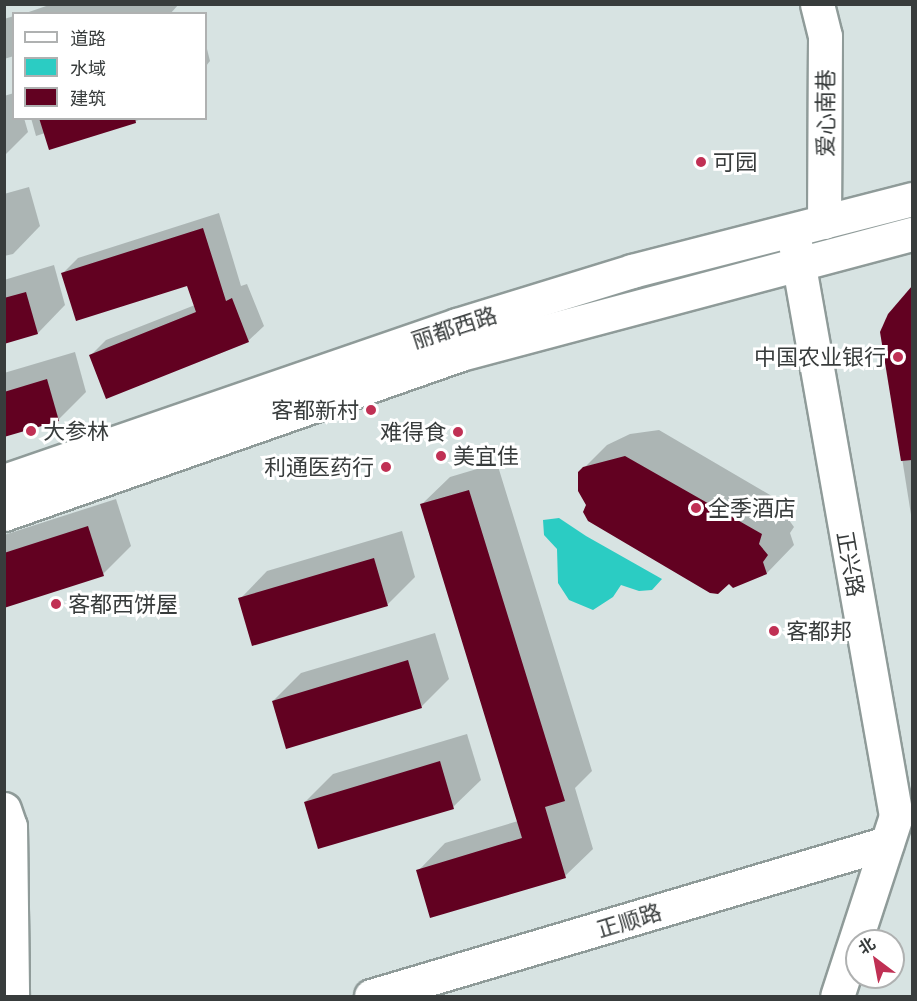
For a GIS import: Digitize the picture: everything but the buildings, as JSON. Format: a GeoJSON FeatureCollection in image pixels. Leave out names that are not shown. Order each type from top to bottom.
{"type":"FeatureCollection","features":[{"type":"Feature","properties":{"kind":"main road","name":"爱心南巷"},"geometry":{"type":"LineString","coordinates":[[817,4],[825,36],[824,222]]}},
{"type":"Feature","properties":{"kind":"main road","name":"丽都西路"},"geometry":{"type":"LineString","coordinates":[[4,514],[464,353],[796,247],[824,222],[912,200]]}},
{"type":"Feature","properties":{"kind":"main road","name":"丽都西路"},"geometry":{"type":"LineString","coordinates":[[4,482],[457,325],[632,271],[796,247],[912,234]]}},
{"type":"Feature","properties":{"kind":"main road","name":"正兴路"},"geometry":{"type":"LineString","coordinates":[[796,247],[902,792],[837,996]]}},
{"type":"Feature","properties":{"kind":"main road"},"geometry":{"type":"LineString","coordinates":[[4,809],[10,826],[12,996]]}},
{"type":"Feature","properties":{"kind":"main road","name":"正顺路"},"geometry":{"type":"LineString","coordinates":[[371,996],[887,843]]}},
{"type":"Feature","properties":{"kind":"water"},"geometry":{"type":"Polygon","coordinates":[[[559,518],[662,579],[652,590],[639,591],[621,585],[613,597],[593,610],[569,600],[558,583],[557,549],[544,535],[543,520],[559,518]]]}},
{"type":"Feature","properties":{"kind":"place","name":"可园"},"geometry":{"type":"Point","coordinates":[701,162]}},
{"type":"Feature","properties":{"kind":"place","name":"中国农业银行"},"geometry":{"type":"Point","coordinates":[898,357]}},
{"type":"Feature","properties":{"kind":"place","name":"客都新村"},"geometry":{"type":"Point","coordinates":[371,410]}},
{"type":"Feature","properties":{"kind":"place","name":"大参林"},"geometry":{"type":"Point","coordinates":[31,431]}},
{"type":"Feature","properties":{"kind":"place","name":"难得食"},"geometry":{"type":"Point","coordinates":[458,432]}},
{"type":"Feature","properties":{"kind":"place","name":"美宜佳"},"geometry":{"type":"Point","coordinates":[441,456]}},
{"type":"Feature","properties":{"kind":"place","name":"利通医药行"},"geometry":{"type":"Point","coordinates":[386,467]}},
{"type":"Feature","properties":{"kind":"place","name":"全季酒店"},"geometry":{"type":"Point","coordinates":[696,508]}},
{"type":"Feature","properties":{"kind":"place","name":"客都西饼屋"},"geometry":{"type":"Point","coordinates":[56,604]}},
{"type":"Feature","properties":{"kind":"place","name":"客都邦"},"geometry":{"type":"Point","coordinates":[774,631]}}]}
